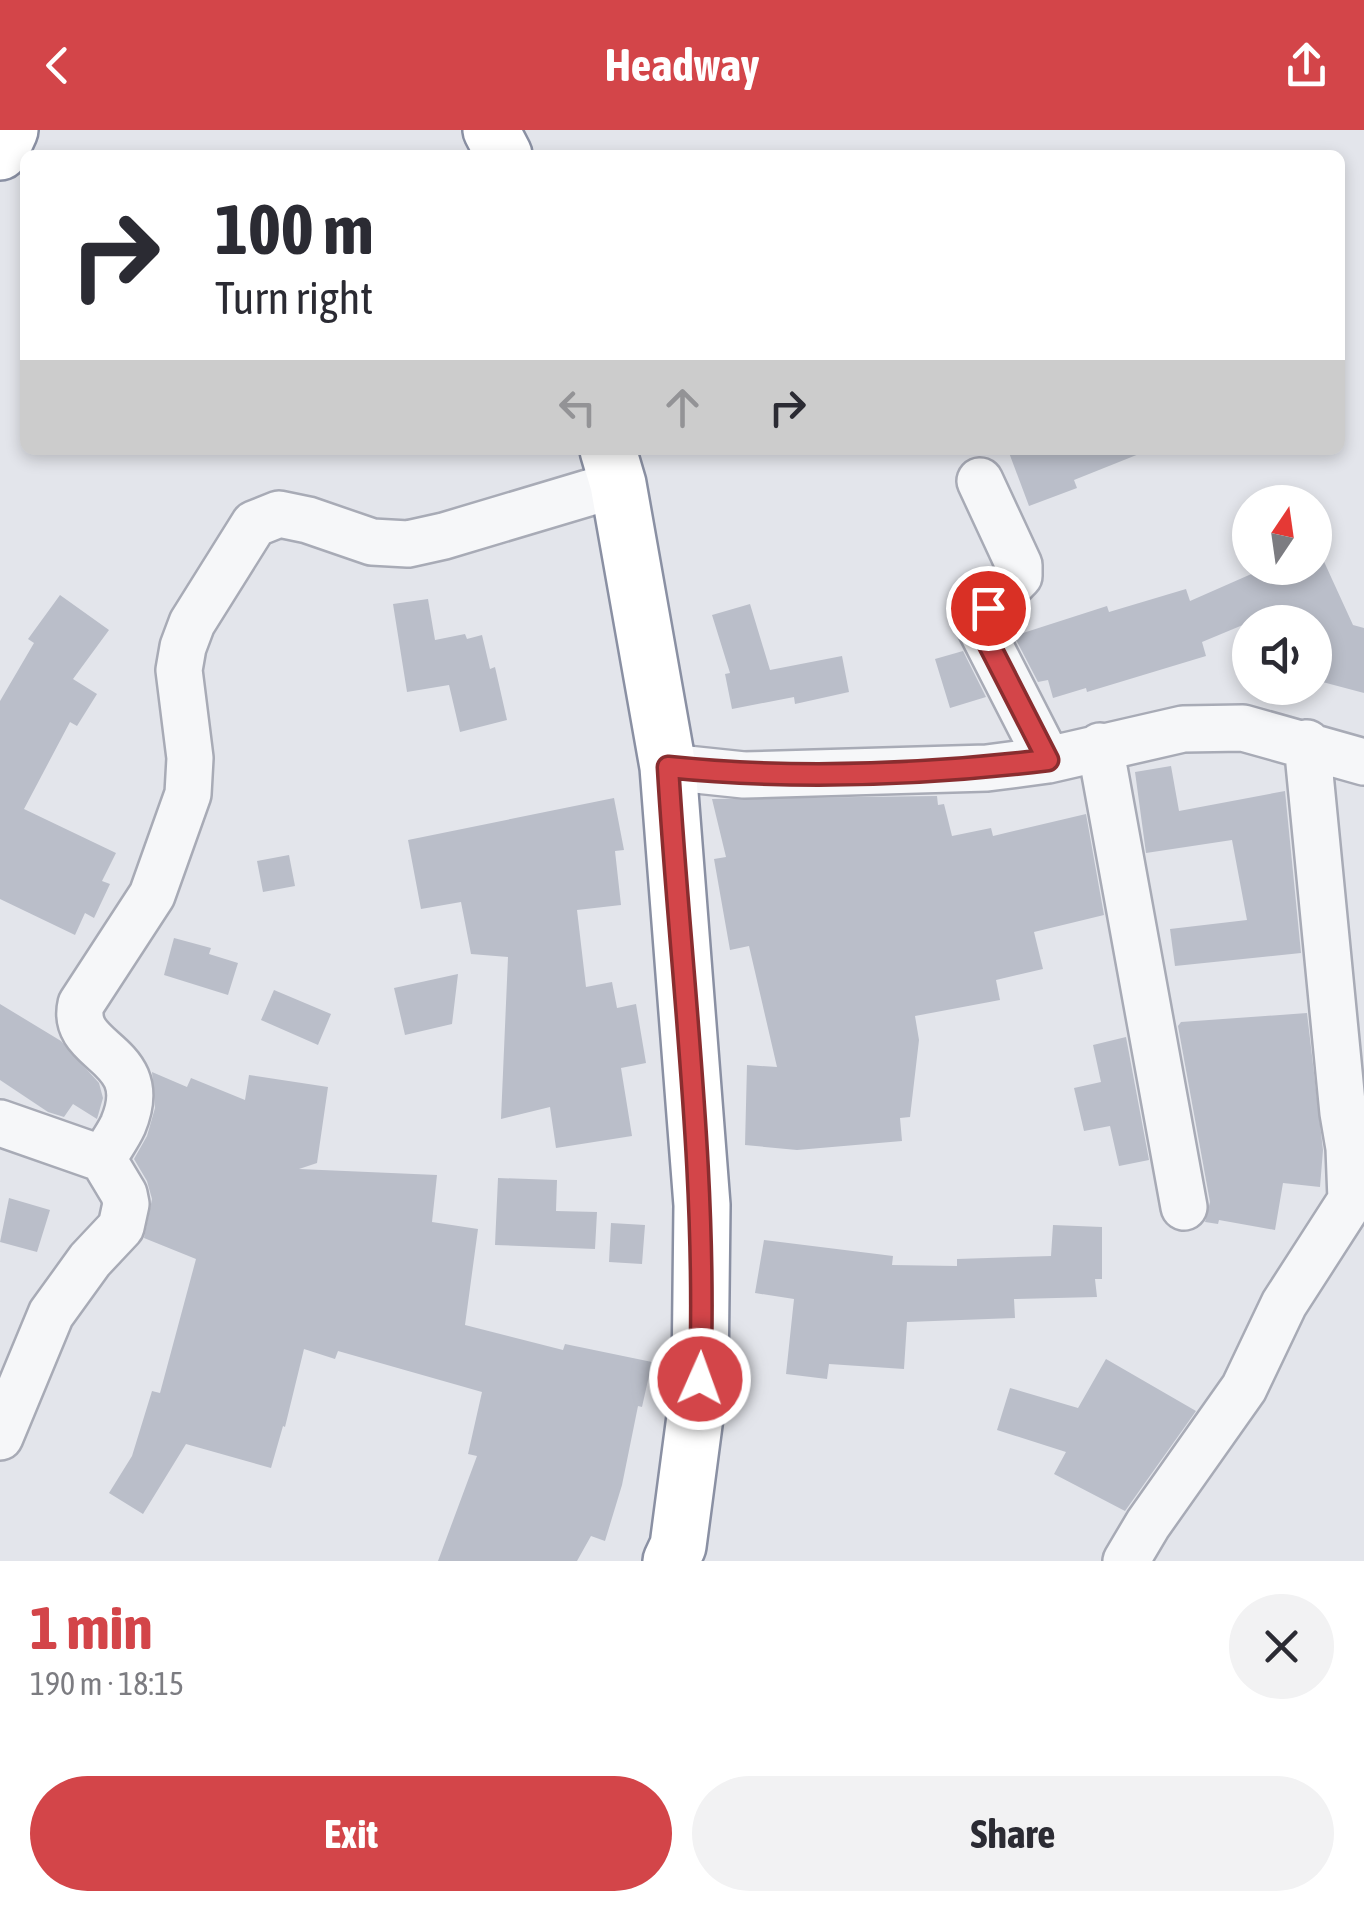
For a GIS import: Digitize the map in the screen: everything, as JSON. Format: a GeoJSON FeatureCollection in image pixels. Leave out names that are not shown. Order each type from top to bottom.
{"type":"FeatureCollection","features":[{"type":"Feature","properties":{"kind":"highway"},"geometry":{"type":"LineString","coordinates":[[0,152],[10,130]]}},
{"type":"Feature","properties":{"kind":"highway"},"geometry":{"type":"LineString","coordinates":[[613,467],[668,767],[702,1206],[704,1296],[700,1379],[692,1455],[678,1546],[672,1561]]}},
{"type":"Feature","properties":{"kind":"street"},"geometry":{"type":"LineString","coordinates":[[103,1158],[124,1124],[131,1088],[123,1068],[82,1031],[78,1016],[81,1004],[152,896],[188,794],[190,758],[179,670],[183,647],[192,624],[254,524],[279,514],[372,542],[408,544],[444,536],[613,467]]}},
{"type":"Feature","properties":{"kind":"street"},"geometry":{"type":"LineString","coordinates":[[980,481],[1019,565],[1018,576],[980,616],[980,627],[1048,760]]}},
{"type":"Feature","properties":{"kind":"street"},"geometry":{"type":"LineString","coordinates":[[668,767],[744,775],[987,768],[1048,760],[1183,729],[1243,728],[1364,762]]}},
{"type":"Feature","properties":{"kind":"street"},"geometry":{"type":"LineString","coordinates":[[1126,1561],[1244,1388],[1284,1304],[1349,1224],[1349,1148],[1307,743]]}},
{"type":"Feature","properties":{"kind":"street"},"geometry":{"type":"LineString","coordinates":[[1100,746],[1184,1207]]}},
{"type":"Feature","properties":{"kind":"street"},"geometry":{"type":"LineString","coordinates":[[0,1123],[103,1158],[126,1204],[121,1227],[90,1260],[50,1314],[0,1437]]}},
{"type":"Feature","properties":{"kind":"building"},"geometry":{"type":"Polygon","coordinates":[[[1010,455],[1136,455],[1074,480],[1077,488],[1029,506],[1010,455]]]}},
{"type":"Feature","properties":{"kind":"building"},"geometry":{"type":"Polygon","coordinates":[[[1332,579],[1353,625],[1364,628],[1364,693],[1332,685],[1332,605],[1232,605],[1232,630],[1202,642],[1206,656],[1087,692],[1086,688],[1053,698],[1048,680],[1038,682],[1014,636],[1107,606],[1109,612],[1186,589],[1190,601],[1232,583],[1332,585],[1332,579]]]}},
{"type":"Feature","properties":{"kind":"building"},"geometry":{"type":"Polygon","coordinates":[[[60,595],[109,630],[73,679],[97,694],[77,726],[70,722],[24,809],[116,853],[102,881],[110,884],[94,918],[85,913],[75,935],[0,899],[0,701],[34,643],[28,639],[60,595]]]}},
{"type":"Feature","properties":{"kind":"building"},"geometry":{"type":"Polygon","coordinates":[[[428,599],[435,640],[482,635],[490,669],[495,667],[507,720],[460,732],[449,685],[407,692],[393,604],[428,599]]]}},
{"type":"Feature","properties":{"kind":"building"},"geometry":{"type":"Polygon","coordinates":[[[750,604],[770,670],[842,656],[849,692],[795,704],[794,697],[732,709],[725,674],[730,673],[712,615],[750,604]]]}},
{"type":"Feature","properties":{"kind":"building"},"geometry":{"type":"Polygon","coordinates":[[[963,651],[986,697],[950,708],[935,659],[963,651]]]}},
{"type":"Feature","properties":{"kind":"building"},"geometry":{"type":"Polygon","coordinates":[[[1171,766],[1179,811],[1285,791],[1301,953],[1175,966],[1170,929],[1247,920],[1232,840],[1146,853],[1135,772],[1171,766]]]}},
{"type":"Feature","properties":{"kind":"building"},"geometry":{"type":"Polygon","coordinates":[[[937,796],[938,805],[944,804],[952,836],[991,828],[993,836],[1086,814],[1104,915],[1034,932],[1043,969],[996,980],[1000,1000],[915,1016],[919,1040],[910,1117],[900,1118],[902,1141],[797,1150],[745,1145],[747,1065],[777,1067],[749,946],[730,950],[714,859],[726,857],[712,799],[937,796]]]}},
{"type":"Feature","properties":{"kind":"building"},"geometry":{"type":"Polygon","coordinates":[[[614,798],[624,850],[615,851],[621,905],[577,910],[586,987],[612,982],[617,1008],[636,1004],[646,1063],[621,1068],[632,1136],[556,1148],[550,1107],[501,1119],[508,957],[471,954],[461,902],[421,909],[408,840],[614,798]]]}},
{"type":"Feature","properties":{"kind":"building"},"geometry":{"type":"Polygon","coordinates":[[[289,855],[295,886],[263,892],[257,861],[289,855]]]}},
{"type":"Feature","properties":{"kind":"building"},"geometry":{"type":"Polygon","coordinates":[[[174,938],[211,948],[209,954],[238,963],[228,995],[164,975],[174,938]]]}},
{"type":"Feature","properties":{"kind":"building"},"geometry":{"type":"Polygon","coordinates":[[[458,974],[452,1024],[405,1035],[394,988],[458,974]]]}},
{"type":"Feature","properties":{"kind":"building"},"geometry":{"type":"Polygon","coordinates":[[[274,990],[331,1014],[318,1045],[261,1020],[274,990]]]}},
{"type":"Feature","properties":{"kind":"building"},"geometry":{"type":"Polygon","coordinates":[[[0,1004],[61,1041],[99,1083],[103,1098],[97,1119],[73,1104],[64,1117],[48,1112],[0,1080],[0,1004]]]}},
{"type":"Feature","properties":{"kind":"building"},"geometry":{"type":"Polygon","coordinates":[[[1307,1013],[1323,1150],[1320,1187],[1283,1183],[1275,1230],[1219,1220],[1218,1224],[1205,1222],[1210,1202],[1178,1026],[1181,1022],[1307,1013]]]}},
{"type":"Feature","properties":{"kind":"building"},"geometry":{"type":"Polygon","coordinates":[[[1126,1037],[1149,1160],[1119,1166],[1110,1126],[1084,1131],[1074,1088],[1101,1082],[1093,1045],[1126,1037]]]}},
{"type":"Feature","properties":{"kind":"building"},"geometry":{"type":"Polygon","coordinates":[[[152,1072],[187,1087],[191,1078],[245,1100],[249,1075],[328,1087],[317,1163],[299,1169],[437,1175],[432,1222],[478,1229],[465,1325],[563,1350],[565,1344],[652,1362],[605,1541],[591,1536],[577,1561],[438,1561],[477,1456],[468,1454],[482,1392],[338,1351],[335,1359],[304,1349],[271,1468],[186,1444],[143,1514],[109,1493],[132,1456],[152,1391],[160,1393],[196,1259],[144,1238],[152,1199],[134,1159],[147,1136],[155,1108],[152,1072]]]}},
{"type":"Feature","properties":{"kind":"building"},"geometry":{"type":"Polygon","coordinates":[[[498,1178],[557,1180],[556,1211],[597,1212],[595,1249],[495,1245],[498,1178]]]}},
{"type":"Feature","properties":{"kind":"building"},"geometry":{"type":"Polygon","coordinates":[[[9,1198],[50,1210],[37,1252],[0,1242],[9,1198]]]}},
{"type":"Feature","properties":{"kind":"building"},"geometry":{"type":"Polygon","coordinates":[[[611,1223],[645,1225],[642,1264],[609,1262],[611,1223]]]}},
{"type":"Feature","properties":{"kind":"building"},"geometry":{"type":"Polygon","coordinates":[[[1053,1225],[1102,1227],[1102,1279],[1095,1279],[1097,1297],[1014,1299],[1015,1318],[907,1322],[904,1369],[829,1364],[827,1379],[786,1374],[794,1299],[755,1293],[764,1240],[893,1256],[892,1265],[957,1266],[957,1259],[1051,1256],[1053,1225]]]}},
{"type":"Feature","properties":{"kind":"building"},"geometry":{"type":"Polygon","coordinates":[[[1106,1359],[1196,1411],[1125,1511],[1054,1474],[1066,1452],[997,1430],[1010,1388],[1078,1408],[1106,1359]]]}},
{"type":"Feature","properties":{"kind":"route"},"geometry":{"type":"LineString","coordinates":[[700,1379],[704,1296],[702,1206],[668,767],[744,775],[987,768],[1048,760],[980,627],[980,616],[988,608]]}}]}
